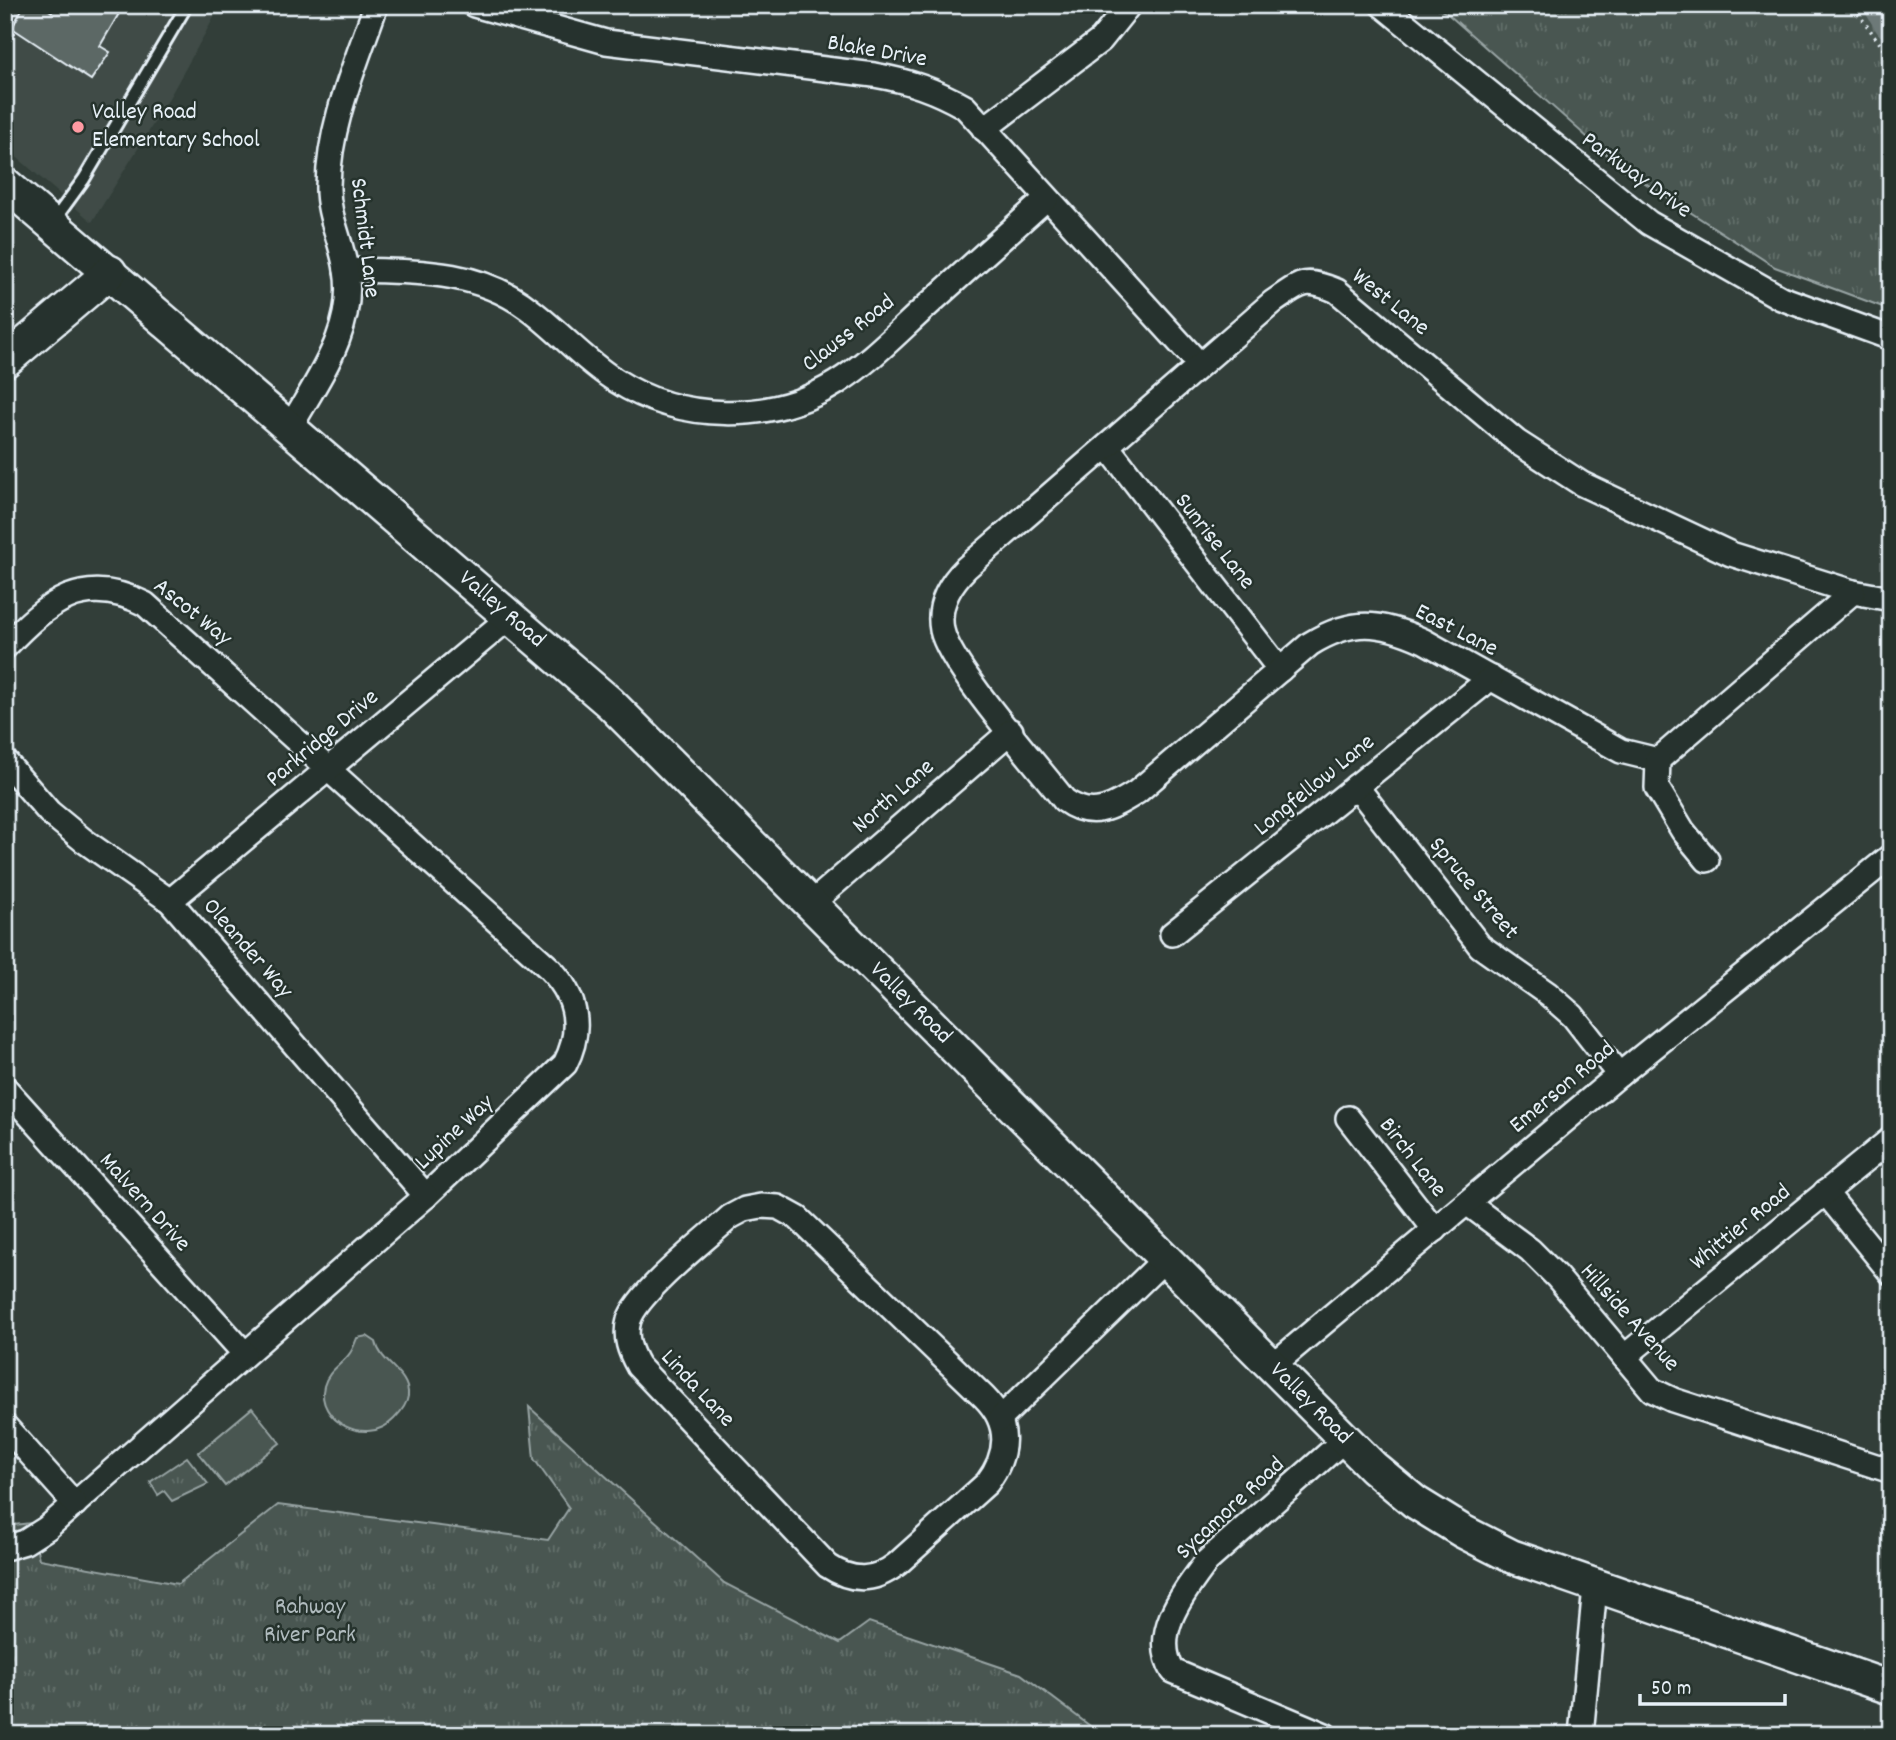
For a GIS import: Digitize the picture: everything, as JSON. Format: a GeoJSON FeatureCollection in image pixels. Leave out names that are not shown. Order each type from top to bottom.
{"type":"FeatureCollection","features":[{"type":"Feature","properties":{"kind":"street","name":"Schmidt Lane"},"geometry":{"type":"LineString","coordinates":[[290,428],[338,341],[347,315],[346,270],[327,189],[342,103],[376,5]]}},
{"type":"Feature","properties":{"kind":"street","name":"Blake Drive"},"geometry":{"type":"LineString","coordinates":[[474,5],[606,42],[914,82],[965,107],[1200,365]]}},
{"type":"Feature","properties":{"kind":"street"},"geometry":{"type":"LineString","coordinates":[[984,129],[1101,40],[1129,5]]}},
{"type":"Feature","properties":{"kind":"street","name":"Parkway Drive"},"geometry":{"type":"LineString","coordinates":[[1382,5],[1649,223],[1781,298],[1891,338]]}},
{"type":"Feature","properties":{"kind":"street","name":"Valley Road"},"geometry":{"type":"LineString","coordinates":[[5,184],[610,703],[1345,1439],[1415,1502],[1462,1531],[1520,1560],[1891,1688]]}},
{"type":"Feature","properties":{"kind":"street","name":"Clauss Road"},"geometry":{"type":"LineString","coordinates":[[346,270],[434,273],[469,279],[503,291],[530,310],[583,357],[616,381],[645,396],[679,407],[712,413],[774,410],[806,400],[861,365],[1047,198]]}},
{"type":"Feature","properties":{"kind":"street"},"geometry":{"type":"LineString","coordinates":[[5,361],[110,272]]}},
{"type":"Feature","properties":{"kind":"street","name":"West Lane"},"geometry":{"type":"LineString","coordinates":[[1011,731],[957,662],[942,632],[943,601],[952,583],[965,568],[1273,302],[1299,285],[1315,282],[1337,291],[1517,442],[1582,484],[1731,554],[1853,592],[1891,599]]}},
{"type":"Feature","properties":{"kind":"street","name":"Sunrise Lane"},"geometry":{"type":"LineString","coordinates":[[1107,446],[1280,670]]}},
{"type":"Feature","properties":{"kind":"street","name":"Ascot Way"},"geometry":{"type":"LineString","coordinates":[[5,647],[57,600],[92,590],[128,595],[160,615],[328,768]]}},
{"type":"Feature","properties":{"kind":"street"},"geometry":{"type":"LineString","coordinates":[[1707,860],[1683,831],[1657,788],[1658,761],[1853,592]]}},
{"type":"Feature","properties":{"kind":"street","name":"Parkridge Drive"},"geometry":{"type":"LineString","coordinates":[[170,901],[510,617]]}},
{"type":"Feature","properties":{"kind":"street","name":"East Lane"},"geometry":{"type":"LineString","coordinates":[[1011,731],[1064,800],[1076,808],[1095,812],[1111,809],[1137,792],[1310,644],[1335,629],[1365,625],[1396,628],[1621,751],[1658,761]]}},
{"type":"Feature","properties":{"kind":"street","name":"Longfellow Lane"},"geometry":{"type":"LineString","coordinates":[[1172,934],[1490,678]]}},
{"type":"Feature","properties":{"kind":"street","name":"North Lane"},"geometry":{"type":"LineString","coordinates":[[811,903],[1011,731]]}},
{"type":"Feature","properties":{"kind":"street","name":"Oleander Way"},"geometry":{"type":"LineString","coordinates":[[5,761],[49,812],[83,840],[170,901],[426,1196]]}},
{"type":"Feature","properties":{"kind":"street","name":"Lupine Way"},"geometry":{"type":"LineString","coordinates":[[5,1548],[25,1542],[75,1504],[426,1196],[565,1064],[575,1036],[574,1006],[568,992],[554,974],[328,768]]}},
{"type":"Feature","properties":{"kind":"street","name":"Spruce Street"},"geometry":{"type":"LineString","coordinates":[[1356,786],[1480,946],[1548,994],[1573,1016],[1619,1075]]}},
{"type":"Feature","properties":{"kind":"street","name":"Emerson Road"},"geometry":{"type":"LineString","coordinates":[[1272,1366],[1619,1075],[1891,856]]}},
{"type":"Feature","properties":{"kind":"street","name":"Malvern Drive"},"geometry":{"type":"LineString","coordinates":[[5,1088],[244,1353]]}},
{"type":"Feature","properties":{"kind":"street","name":"Birch Lane"},"geometry":{"type":"LineString","coordinates":[[1349,1118],[1435,1230]]}},
{"type":"Feature","properties":{"kind":"street","name":"Whittier Road"},"geometry":{"type":"LineString","coordinates":[[1625,1357],[1891,1139]]}},
{"type":"Feature","properties":{"kind":"street"},"geometry":{"type":"LineString","coordinates":[[1825,1192],[1891,1273]]}},
{"type":"Feature","properties":{"kind":"street","name":"Hillside Avenue"},"geometry":{"type":"LineString","coordinates":[[1466,1203],[1530,1250],[1557,1277],[1652,1390],[1673,1400],[1891,1471]]}},
{"type":"Feature","properties":{"kind":"street","name":"Linda Lane"},"geometry":{"type":"LineString","coordinates":[[778,1207],[798,1218],[984,1397],[1000,1419],[1004,1452],[998,1469],[987,1483],[885,1573],[855,1579],[828,1566],[638,1366],[630,1352],[628,1322],[641,1299],[730,1217],[745,1209],[778,1207]]}},
{"type":"Feature","properties":{"kind":"street"},"geometry":{"type":"LineString","coordinates":[[1000,1419],[1166,1259]]}},
{"type":"Feature","properties":{"kind":"street"},"geometry":{"type":"LineString","coordinates":[[5,1426],[75,1504]]}},
{"type":"Feature","properties":{"kind":"street","name":"Sycamore Road"},"geometry":{"type":"LineString","coordinates":[[1325,1735],[1173,1671],[1166,1659],[1164,1637],[1184,1595],[1207,1561],[1345,1439]]}},
{"type":"Feature","properties":{"kind":"street"},"geometry":{"type":"LineString","coordinates":[[1581,1735],[1595,1587]]}},
{"type":"Feature","properties":{"kind":"lane"},"geometry":{"type":"LineString","coordinates":[[52,223],[84,179],[187,5]]}},
{"type":"Feature","properties":{"kind":"path"},"geometry":{"type":"LineString","coordinates":[[1847,5],[1860,16],[1891,59]]}},
{"type":"Feature","properties":{"kind":"shaded area","name":"Valley Road Elementary School"},"geometry":{"type":"Polygon","coordinates":[[[5,5],[221,5],[164,107],[92,222],[5,147],[5,5]]]}},
{"type":"Feature","properties":{"kind":"green space"},"geometry":{"type":"Polygon","coordinates":[[[1433,5],[1891,5],[1891,310],[1775,267],[1622,168],[1449,15],[1433,5]]]}},
{"type":"Feature","properties":{"kind":"green space"},"geometry":{"type":"Polygon","coordinates":[[[367,1336],[376,1342],[383,1356],[400,1374],[408,1396],[405,1406],[394,1419],[383,1427],[370,1431],[345,1426],[335,1419],[327,1410],[323,1398],[324,1386],[329,1376],[350,1353],[357,1338],[367,1336]]]}},
{"type":"Feature","properties":{"kind":"green space","name":"Rahway River Park"},"geometry":{"type":"Polygon","coordinates":[[[529,1407],[724,1583],[840,1643],[869,1622],[1021,1674],[1102,1735],[5,1735],[5,1526],[31,1523],[39,1559],[178,1584],[278,1505],[548,1540],[569,1508],[534,1459],[529,1407]]]}},
{"type":"Feature","properties":{"kind":"green space"},"geometry":{"type":"Polygon","coordinates":[[[252,1408],[280,1443],[225,1486],[198,1453],[252,1408]]]}},
{"type":"Feature","properties":{"kind":"green space"},"geometry":{"type":"Polygon","coordinates":[[[187,1457],[208,1484],[172,1501],[164,1491],[158,1495],[150,1482],[187,1457]]]}},
{"type":"Feature","properties":{"kind":"building"},"geometry":{"type":"Polygon","coordinates":[[[24,5],[42,5],[52,12],[56,5],[124,5],[100,46],[110,52],[91,80],[12,28],[24,5]]]}},
{"type":"Feature","properties":{"kind":"waterway"},"geometry":{"type":"LineString","coordinates":[[1881,5],[1891,22]]}},
{"type":"Feature","properties":{"kind":"place","name":"Valley Road Elementary School"},"geometry":{"type":"Point","coordinates":[78,127]}}]}
